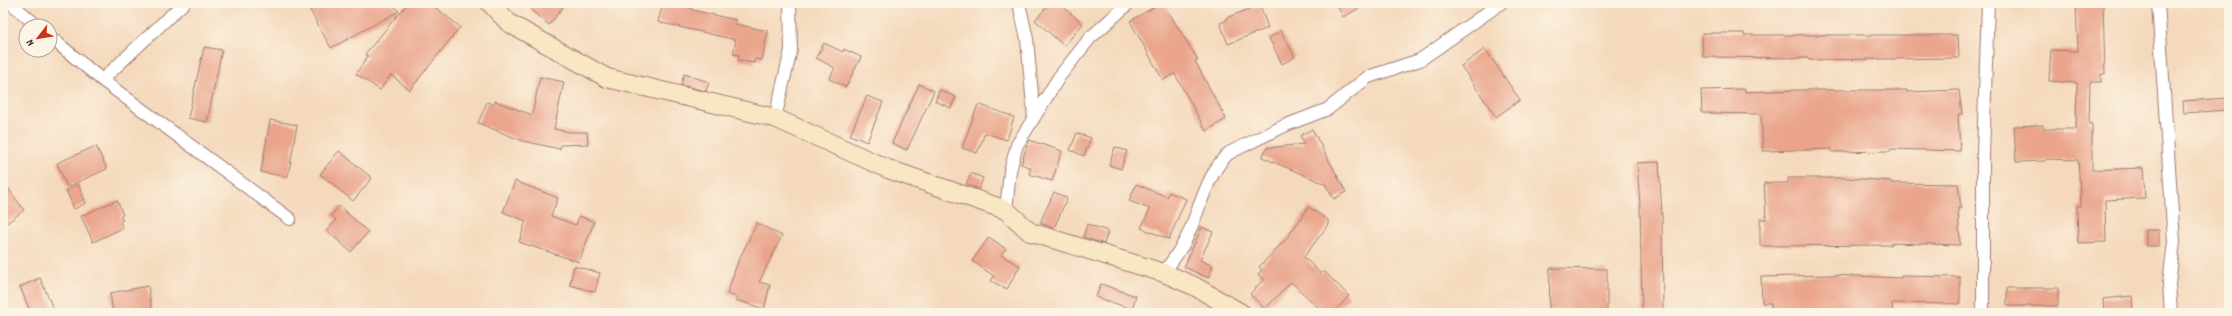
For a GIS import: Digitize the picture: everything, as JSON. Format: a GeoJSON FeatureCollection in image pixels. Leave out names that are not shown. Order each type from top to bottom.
{"type":"FeatureCollection","features":[{"type":"Feature","properties":{"kind":"street"},"geometry":{"type":"LineString","coordinates":[[11,3],[28,18]]}},
{"type":"Feature","properties":{"kind":"street"},"geometry":{"type":"LineString","coordinates":[[102,80],[184,3]]}},
{"type":"Feature","properties":{"kind":"street"},"geometry":{"type":"LineString","coordinates":[[490,3],[509,23],[607,78],[775,118],[888,169],[1006,210],[1030,232],[1164,273],[1194,286],[1241,313]]}},
{"type":"Feature","properties":{"kind":"street"},"geometry":{"type":"LineString","coordinates":[[775,118],[791,50],[790,3]]}},
{"type":"Feature","properties":{"kind":"street"},"geometry":{"type":"LineString","coordinates":[[1019,3],[1027,39],[1034,117]]}},
{"type":"Feature","properties":{"kind":"street"},"geometry":{"type":"LineString","coordinates":[[1006,210],[1010,171],[1018,145],[1034,117],[1059,77],[1090,38],[1129,3]]}},
{"type":"Feature","properties":{"kind":"street"},"geometry":{"type":"LineString","coordinates":[[1164,273],[1186,239],[1207,187],[1222,158],[1229,153],[1284,126],[1328,108],[1368,77],[1420,60],[1501,3]]}},
{"type":"Feature","properties":{"kind":"street"},"geometry":{"type":"LineString","coordinates":[[1983,313],[1983,155],[1988,3]]}},
{"type":"Feature","properties":{"kind":"street"},"geometry":{"type":"LineString","coordinates":[[2158,3],[2174,242],[2169,284],[2171,313]]}},
{"type":"Feature","properties":{"kind":"street"},"geometry":{"type":"LineString","coordinates":[[58,44],[102,80],[290,219]]}},
{"type":"Feature","properties":{"kind":"building"},"geometry":{"type":"Polygon","coordinates":[[[306,3],[390,3],[399,11],[331,48],[306,3]]]}},
{"type":"Feature","properties":{"kind":"building"},"geometry":{"type":"Polygon","coordinates":[[[408,3],[430,3],[460,27],[410,90],[391,75],[380,90],[356,74],[368,56],[365,54],[408,3]]]}},
{"type":"Feature","properties":{"kind":"building"},"geometry":{"type":"Polygon","coordinates":[[[537,3],[566,3],[549,25],[531,10],[537,3]]]}},
{"type":"Feature","properties":{"kind":"building"},"geometry":{"type":"Polygon","coordinates":[[[663,3],[672,3],[692,8],[692,10],[736,20],[735,24],[768,31],[762,60],[755,59],[754,63],[738,60],[739,55],[733,54],[736,40],[658,22],[663,3]]]}},
{"type":"Feature","properties":{"kind":"building"},"geometry":{"type":"Polygon","coordinates":[[[1050,3],[1059,3],[1083,24],[1064,46],[1035,20],[1050,3]]]}},
{"type":"Feature","properties":{"kind":"building"},"geometry":{"type":"Polygon","coordinates":[[[1163,3],[1198,60],[1195,61],[1226,119],[1206,131],[1175,74],[1163,80],[1130,21],[1163,3]]]}},
{"type":"Feature","properties":{"kind":"building"},"geometry":{"type":"Polygon","coordinates":[[[1336,3],[1369,3],[1343,17],[1336,3]]]}},
{"type":"Feature","properties":{"kind":"building"},"geometry":{"type":"Polygon","coordinates":[[[2076,4],[2103,4],[2105,74],[2101,74],[2101,82],[2090,82],[2089,124],[2092,124],[2092,170],[2143,168],[2145,198],[2105,200],[2106,242],[2078,243],[2077,206],[2081,206],[2078,160],[2045,159],[2045,161],[2016,162],[2014,126],[2043,125],[2043,129],[2076,129],[2077,83],[2049,81],[2051,50],[2078,51],[2076,4]]]}},
{"type":"Feature","properties":{"kind":"building"},"geometry":{"type":"Polygon","coordinates":[[[1260,5],[1268,28],[1228,44],[1220,23],[1227,20],[1226,18],[1260,5]]]}},
{"type":"Feature","properties":{"kind":"building"},"geometry":{"type":"Polygon","coordinates":[[[1281,31],[1295,57],[1282,64],[1269,38],[1281,31]]]}},
{"type":"Feature","properties":{"kind":"building"},"geometry":{"type":"Polygon","coordinates":[[[1702,33],[1744,33],[1744,35],[1958,35],[1959,58],[1808,60],[1808,58],[1703,57],[1702,33]]]}},
{"type":"Feature","properties":{"kind":"building"},"geometry":{"type":"Polygon","coordinates":[[[824,43],[843,52],[844,49],[861,57],[846,87],[829,79],[835,68],[816,58],[824,43]]]}},
{"type":"Feature","properties":{"kind":"building"},"geometry":{"type":"Polygon","coordinates":[[[204,47],[222,50],[207,122],[188,118],[204,47]]]}},
{"type":"Feature","properties":{"kind":"building"},"geometry":{"type":"Polygon","coordinates":[[[1485,49],[1520,100],[1496,117],[1461,66],[1485,49]]]}},
{"type":"Feature","properties":{"kind":"building"},"geometry":{"type":"Polygon","coordinates":[[[684,74],[709,82],[706,91],[681,85],[684,74]]]}},
{"type":"Feature","properties":{"kind":"building"},"geometry":{"type":"Polygon","coordinates":[[[540,77],[564,82],[554,129],[570,132],[587,132],[588,144],[561,145],[560,149],[523,141],[478,123],[487,102],[494,105],[495,101],[532,115],[540,77]]]}},
{"type":"Feature","properties":{"kind":"building"},"geometry":{"type":"Polygon","coordinates":[[[919,84],[934,91],[907,150],[892,143],[919,84]]]}},
{"type":"Feature","properties":{"kind":"building"},"geometry":{"type":"Polygon","coordinates":[[[1745,89],[1745,92],[1799,90],[1907,90],[1907,92],[1959,90],[1962,114],[1958,114],[1960,151],[1890,149],[1890,151],[1832,152],[1832,149],[1763,151],[1761,114],[1702,113],[1701,90],[1745,89]]]}},
{"type":"Feature","properties":{"kind":"building"},"geometry":{"type":"Polygon","coordinates":[[[940,90],[956,97],[951,108],[935,101],[940,90]]]}},
{"type":"Feature","properties":{"kind":"building"},"geometry":{"type":"Polygon","coordinates":[[[867,96],[883,102],[867,142],[850,135],[867,96]]]}},
{"type":"Feature","properties":{"kind":"building"},"geometry":{"type":"Polygon","coordinates":[[[2229,98],[2229,110],[2184,113],[2183,101],[2229,98]]]}},
{"type":"Feature","properties":{"kind":"building"},"geometry":{"type":"Polygon","coordinates":[[[978,104],[1014,117],[1007,140],[985,133],[977,153],[962,148],[978,104]]]}},
{"type":"Feature","properties":{"kind":"building"},"geometry":{"type":"Polygon","coordinates":[[[270,120],[297,125],[288,177],[261,172],[270,120]]]}},
{"type":"Feature","properties":{"kind":"building"},"geometry":{"type":"Polygon","coordinates":[[[1312,129],[1346,192],[1334,199],[1325,184],[1262,157],[1267,148],[1304,144],[1300,136],[1312,129]]]}},
{"type":"Feature","properties":{"kind":"building"},"geometry":{"type":"Polygon","coordinates":[[[1077,133],[1091,138],[1084,156],[1070,150],[1077,133]]]}},
{"type":"Feature","properties":{"kind":"building"},"geometry":{"type":"Polygon","coordinates":[[[1029,140],[1062,151],[1052,181],[1029,174],[1031,168],[1021,164],[1029,140]]]}},
{"type":"Feature","properties":{"kind":"building"},"geometry":{"type":"Polygon","coordinates":[[[96,146],[107,169],[67,187],[57,163],[96,146]]]}},
{"type":"Feature","properties":{"kind":"building"},"geometry":{"type":"Polygon","coordinates":[[[1115,147],[1127,151],[1121,169],[1109,165],[1115,147]]]}},
{"type":"Feature","properties":{"kind":"building"},"geometry":{"type":"Polygon","coordinates":[[[339,151],[372,178],[353,201],[320,174],[339,151]]]}},
{"type":"Feature","properties":{"kind":"building"},"geometry":{"type":"Polygon","coordinates":[[[1659,162],[1662,215],[1663,312],[1642,312],[1640,205],[1637,163],[1659,162]]]}},
{"type":"Feature","properties":{"kind":"building"},"geometry":{"type":"Polygon","coordinates":[[[971,173],[983,178],[979,189],[966,184],[971,173]]]}},
{"type":"Feature","properties":{"kind":"building"},"geometry":{"type":"Polygon","coordinates":[[[1788,178],[1848,178],[1891,181],[1891,183],[1958,184],[1961,208],[1958,208],[1960,245],[1891,243],[1891,245],[1760,246],[1760,219],[1766,219],[1764,183],[1788,183],[1788,178]]]}},
{"type":"Feature","properties":{"kind":"building"},"geometry":{"type":"Polygon","coordinates":[[[3,181],[24,210],[3,226],[3,181]]]}},
{"type":"Feature","properties":{"kind":"building"},"geometry":{"type":"Polygon","coordinates":[[[515,181],[558,198],[551,216],[576,225],[579,216],[594,222],[579,262],[519,242],[526,221],[503,212],[515,181]]]}},
{"type":"Feature","properties":{"kind":"building"},"geometry":{"type":"Polygon","coordinates":[[[78,184],[86,203],[74,209],[66,190],[78,184]]]}},
{"type":"Feature","properties":{"kind":"building"},"geometry":{"type":"Polygon","coordinates":[[[1136,184],[1167,197],[1169,192],[1186,199],[1169,239],[1141,228],[1150,209],[1129,201],[1136,184]]]}},
{"type":"Feature","properties":{"kind":"building"},"geometry":{"type":"Polygon","coordinates":[[[1054,192],[1067,198],[1054,228],[1040,223],[1054,192]]]}},
{"type":"Feature","properties":{"kind":"building"},"geometry":{"type":"Polygon","coordinates":[[[117,200],[123,215],[120,216],[123,220],[120,222],[123,228],[93,242],[81,216],[117,200]]]}},
{"type":"Feature","properties":{"kind":"building"},"geometry":{"type":"Polygon","coordinates":[[[339,206],[368,232],[351,252],[327,231],[336,220],[331,215],[339,206]]]}},
{"type":"Feature","properties":{"kind":"building"},"geometry":{"type":"Polygon","coordinates":[[[1309,207],[1328,220],[1328,225],[1304,257],[1321,274],[1324,271],[1349,296],[1333,313],[1324,313],[1291,282],[1265,309],[1250,294],[1264,279],[1258,274],[1262,270],[1259,267],[1286,239],[1309,207]]]}},
{"type":"Feature","properties":{"kind":"building"},"geometry":{"type":"Polygon","coordinates":[[[757,223],[782,236],[759,282],[770,285],[764,309],[736,300],[737,297],[727,294],[738,261],[757,223]]]}},
{"type":"Feature","properties":{"kind":"building"},"geometry":{"type":"Polygon","coordinates":[[[1087,224],[1108,231],[1104,244],[1083,237],[1087,224]]]}},
{"type":"Feature","properties":{"kind":"building"},"geometry":{"type":"Polygon","coordinates":[[[1202,227],[1213,232],[1200,260],[1213,266],[1208,278],[1184,267],[1202,227]]]}},
{"type":"Feature","properties":{"kind":"building"},"geometry":{"type":"Polygon","coordinates":[[[2146,230],[2159,230],[2159,246],[2146,246],[2146,230]]]}},
{"type":"Feature","properties":{"kind":"building"},"geometry":{"type":"Polygon","coordinates":[[[989,237],[1006,249],[1001,255],[1020,266],[1007,289],[991,281],[994,276],[972,261],[989,237]]]}},
{"type":"Feature","properties":{"kind":"building"},"geometry":{"type":"Polygon","coordinates":[[[574,266],[600,273],[595,292],[570,285],[574,266]]]}},
{"type":"Feature","properties":{"kind":"building"},"geometry":{"type":"Polygon","coordinates":[[[1550,268],[1607,269],[1607,312],[1549,310],[1550,268]]]}},
{"type":"Feature","properties":{"kind":"building"},"geometry":{"type":"Polygon","coordinates":[[[1832,275],[1901,278],[1901,276],[1960,277],[1960,304],[1892,303],[1893,313],[1771,313],[1771,303],[1762,303],[1761,277],[1832,275]]]}},
{"type":"Feature","properties":{"kind":"building"},"geometry":{"type":"Polygon","coordinates":[[[40,278],[55,313],[31,313],[20,287],[40,278]]]}},
{"type":"Feature","properties":{"kind":"building"},"geometry":{"type":"Polygon","coordinates":[[[1101,284],[1136,296],[1132,309],[1096,297],[1101,284]]]}},
{"type":"Feature","properties":{"kind":"building"},"geometry":{"type":"Polygon","coordinates":[[[148,286],[152,310],[136,313],[113,313],[110,293],[148,286]]]}},
{"type":"Feature","properties":{"kind":"building"},"geometry":{"type":"Polygon","coordinates":[[[2007,288],[2058,288],[2058,306],[2007,306],[2007,288]]]}},
{"type":"Feature","properties":{"kind":"building"},"geometry":{"type":"Polygon","coordinates":[[[2132,296],[2133,313],[2104,313],[2103,299],[2132,296]]]}}]}
